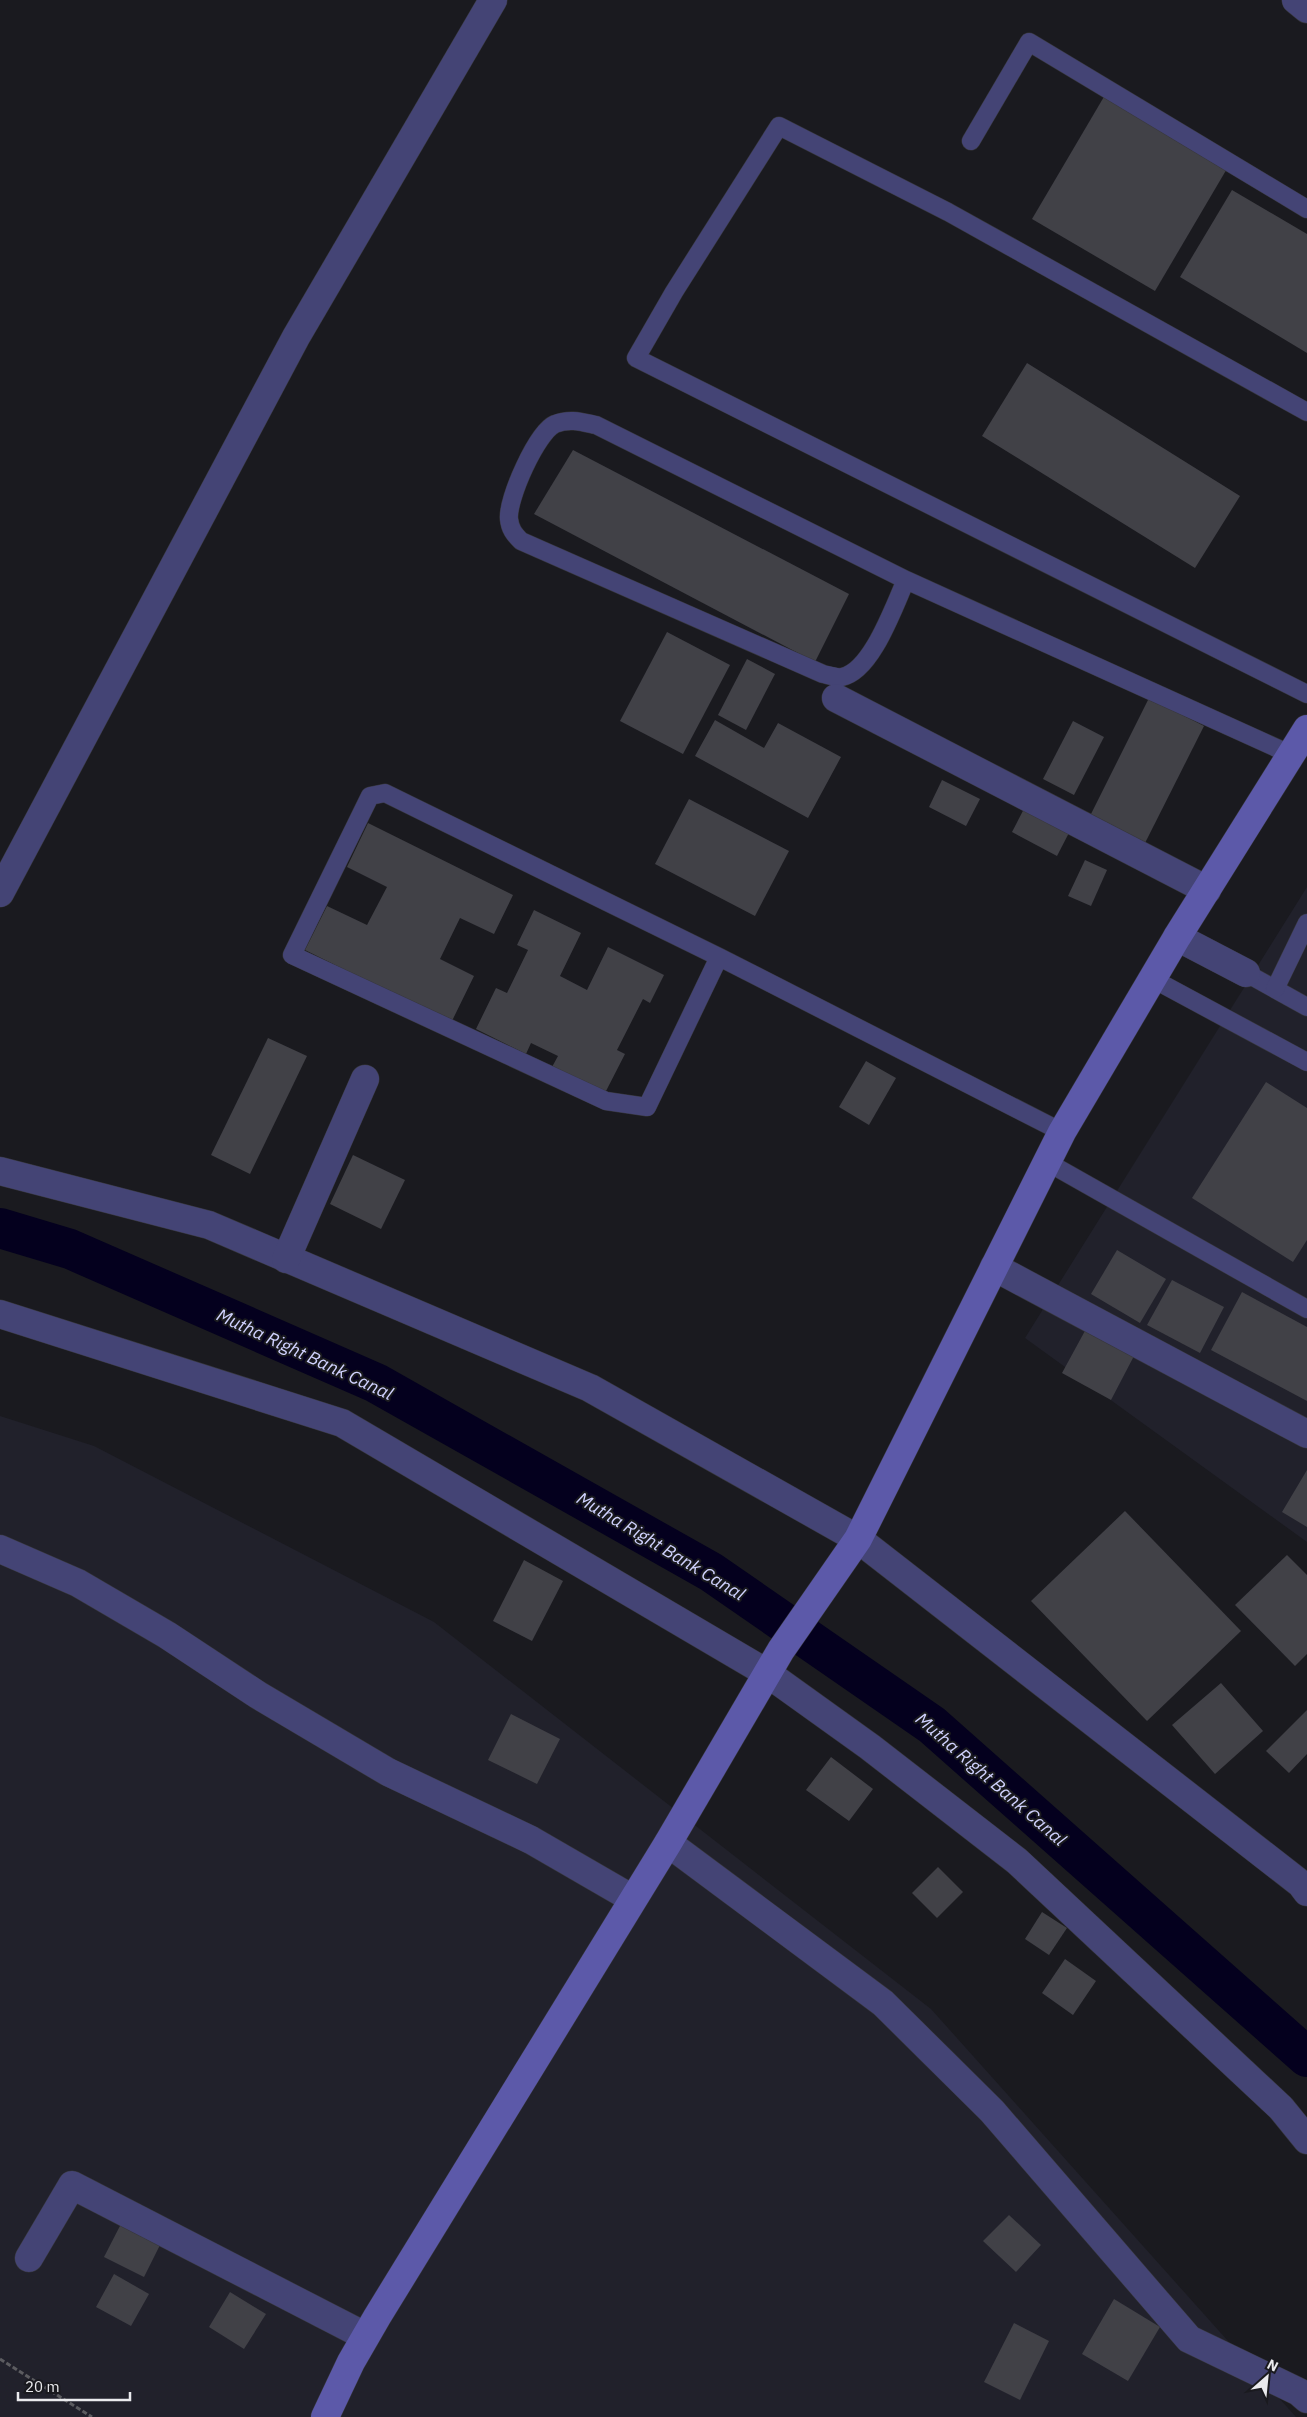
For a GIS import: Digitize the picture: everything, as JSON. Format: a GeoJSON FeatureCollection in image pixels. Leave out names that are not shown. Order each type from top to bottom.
{"type":"FeatureCollection","features":[{"type":"Feature","properties":{"kind":"street"},"geometry":{"type":"LineString","coordinates":[[0,893],[296,337],[493,0]]}},
{"type":"Feature","properties":{"kind":"street"},"geometry":{"type":"LineString","coordinates":[[1296,0],[1307,9]]}},
{"type":"Feature","properties":{"kind":"street"},"geometry":{"type":"LineString","coordinates":[[836,698],[1207,890]]}},
{"type":"Feature","properties":{"kind":"street"},"geometry":{"type":"LineString","coordinates":[[325,2417],[365,2336],[668,1843],[767,1673],[835,1570],[858,1539],[1062,1132],[1177,937],[1307,729]]}},
{"type":"Feature","properties":{"kind":"street"},"geometry":{"type":"LineString","coordinates":[[1177,937],[1246,973]]}},
{"type":"Feature","properties":{"kind":"street"},"geometry":{"type":"LineString","coordinates":[[286,1258],[365,1079]]}},
{"type":"Feature","properties":{"kind":"street"},"geometry":{"type":"LineString","coordinates":[[0,1171],[209,1225],[590,1388],[858,1539],[1301,1884],[1307,1892]]}},
{"type":"Feature","properties":{"kind":"street"},"geometry":{"type":"LineString","coordinates":[[994,1267],[1307,1434]]}},
{"type":"Feature","properties":{"kind":"street"},"geometry":{"type":"LineString","coordinates":[[0,1314],[342,1423],[767,1673],[870,1748],[1017,1861],[1281,2108],[1307,2140]]}},
{"type":"Feature","properties":{"kind":"street"},"geometry":{"type":"LineString","coordinates":[[0,1549],[78,1583],[167,1635],[258,1695],[388,1772],[531,1840],[633,1899]]}},
{"type":"Feature","properties":{"kind":"street"},"geometry":{"type":"LineString","coordinates":[[668,1843],[883,2003],[992,2111],[1189,2339],[1299,2392],[1307,2398]]}},
{"type":"Feature","properties":{"kind":"street"},"geometry":{"type":"LineString","coordinates":[[29,2258],[72,2185],[365,2336]]}},
{"type":"Feature","properties":{"kind":"lane"},"geometry":{"type":"LineString","coordinates":[[971,141],[1029,42],[1307,209]]}},
{"type":"Feature","properties":{"kind":"lane"},"geometry":{"type":"LineString","coordinates":[[1307,412],[948,212],[779,126],[674,292],[636,358],[1307,694]]}},
{"type":"Feature","properties":{"kind":"lane"},"geometry":{"type":"LineString","coordinates":[[906,580],[869,656],[857,669],[841,677],[823,674],[521,541],[512,533],[508,518],[514,491],[542,435],[554,425],[572,420],[596,425],[906,580],[1292,755]]}},
{"type":"Feature","properties":{"kind":"lane"},"geometry":{"type":"LineString","coordinates":[[719,957],[647,1107],[606,1101],[292,955],[370,796],[385,793],[719,957],[1062,1132]]}},
{"type":"Feature","properties":{"kind":"lane"},"geometry":{"type":"LineString","coordinates":[[1276,989],[1307,923]]}},
{"type":"Feature","properties":{"kind":"lane"},"geometry":{"type":"LineString","coordinates":[[1246,973],[1307,1007]]}},
{"type":"Feature","properties":{"kind":"lane"},"geometry":{"type":"LineString","coordinates":[[1152,979],[1307,1062]]}},
{"type":"Feature","properties":{"kind":"lane"},"geometry":{"type":"LineString","coordinates":[[1047,1162],[1307,1309]]}},
{"type":"Feature","properties":{"kind":"path"},"geometry":{"type":"LineString","coordinates":[[0,2360],[92,2417]]}},
{"type":"Feature","properties":{"kind":"shaded area"},"geometry":{"type":"Polygon","coordinates":[[[1307,887],[1307,1542],[1025,1338],[1307,887]]]}},
{"type":"Feature","properties":{"kind":"shaded area"},"geometry":{"type":"Polygon","coordinates":[[[0,1416],[94,1446],[434,1622],[931,2009],[1296,2417],[0,2417],[0,1416]]]}},
{"type":"Feature","properties":{"kind":"building"},"geometry":{"type":"Polygon","coordinates":[[[1105,95],[1228,167],[1155,291],[1032,219],[1105,95]]]}},
{"type":"Feature","properties":{"kind":"building"},"geometry":{"type":"Polygon","coordinates":[[[1232,190],[1307,234],[1307,353],[1180,277],[1232,190]]]}},
{"type":"Feature","properties":{"kind":"building"},"geometry":{"type":"Polygon","coordinates":[[[1027,363],[1240,496],[1195,568],[982,436],[1027,363]]]}},
{"type":"Feature","properties":{"kind":"building"},"geometry":{"type":"Polygon","coordinates":[[[573,450],[849,594],[815,662],[534,514],[573,450]]]}},
{"type":"Feature","properties":{"kind":"building"},"geometry":{"type":"Polygon","coordinates":[[[667,632],[730,665],[683,754],[620,721],[667,632]]]}},
{"type":"Feature","properties":{"kind":"building"},"geometry":{"type":"Polygon","coordinates":[[[747,659],[775,674],[746,730],[718,715],[747,659]]]}},
{"type":"Feature","properties":{"kind":"building"},"geometry":{"type":"Polygon","coordinates":[[[1149,698],[1204,726],[1142,849],[1087,822],[1149,698]]]}},
{"type":"Feature","properties":{"kind":"building"},"geometry":{"type":"Polygon","coordinates":[[[715,720],[764,748],[778,723],[841,757],[808,818],[695,756],[715,720]]]}},
{"type":"Feature","properties":{"kind":"building"},"geometry":{"type":"Polygon","coordinates":[[[1073,721],[1104,737],[1074,795],[1043,779],[1073,721]]]}},
{"type":"Feature","properties":{"kind":"building"},"geometry":{"type":"Polygon","coordinates":[[[942,780],[980,799],[966,826],[929,807],[942,780]]]}},
{"type":"Feature","properties":{"kind":"building"},"geometry":{"type":"Polygon","coordinates":[[[689,799],[789,851],[755,916],[655,864],[689,799]]]}},
{"type":"Feature","properties":{"kind":"building"},"geometry":{"type":"Polygon","coordinates":[[[1027,803],[1072,827],[1057,856],[1012,832],[1027,803]]]}},
{"type":"Feature","properties":{"kind":"building"},"geometry":{"type":"Polygon","coordinates":[[[368,823],[513,895],[494,934],[460,918],[440,959],[474,976],[451,1023],[305,950],[327,906],[367,925],[387,887],[347,867],[368,823]]]}},
{"type":"Feature","properties":{"kind":"building"},"geometry":{"type":"Polygon","coordinates":[[[1085,860],[1107,870],[1091,906],[1068,896],[1085,860]]]}},
{"type":"Feature","properties":{"kind":"building"},"geometry":{"type":"Polygon","coordinates":[[[534,910],[581,933],[560,976],[587,990],[608,947],[664,975],[650,1003],[643,999],[617,1050],[625,1054],[605,1093],[552,1067],[558,1056],[531,1043],[526,1054],[476,1029],[496,988],[507,993],[528,950],[517,945],[534,910]]]}},
{"type":"Feature","properties":{"kind":"building"},"geometry":{"type":"Polygon","coordinates":[[[268,1038],[307,1056],[250,1174],[211,1155],[268,1038]]]}},
{"type":"Feature","properties":{"kind":"building"},"geometry":{"type":"Polygon","coordinates":[[[866,1061],[896,1078],[869,1125],[839,1107],[866,1061]]]}},
{"type":"Feature","properties":{"kind":"building"},"geometry":{"type":"Polygon","coordinates":[[[1266,1082],[1307,1108],[1307,1240],[1293,1262],[1192,1198],[1266,1082]]]}},
{"type":"Feature","properties":{"kind":"building"},"geometry":{"type":"Polygon","coordinates":[[[353,1155],[405,1180],[381,1229],[330,1204],[353,1155]]]}},
{"type":"Feature","properties":{"kind":"building"},"geometry":{"type":"Polygon","coordinates":[[[1117,1250],[1166,1279],[1140,1323],[1091,1294],[1117,1250]]]}},
{"type":"Feature","properties":{"kind":"building"},"geometry":{"type":"Polygon","coordinates":[[[1172,1280],[1224,1307],[1200,1353],[1147,1325],[1172,1280]]]}},
{"type":"Feature","properties":{"kind":"building"},"geometry":{"type":"Polygon","coordinates":[[[1242,1292],[1307,1327],[1307,1401],[1211,1350],[1242,1292]]]}},
{"type":"Feature","properties":{"kind":"building"},"geometry":{"type":"Polygon","coordinates":[[[1086,1329],[1134,1356],[1111,1400],[1062,1373],[1086,1329]]]}},
{"type":"Feature","properties":{"kind":"building"},"geometry":{"type":"Polygon","coordinates":[[[1307,1470],[1307,1527],[1282,1512],[1307,1470]]]}},
{"type":"Feature","properties":{"kind":"building"},"geometry":{"type":"Polygon","coordinates":[[[1125,1511],[1241,1631],[1147,1721],[1031,1601],[1125,1511]]]}},
{"type":"Feature","properties":{"kind":"building"},"geometry":{"type":"Polygon","coordinates":[[[1287,1555],[1307,1575],[1307,1654],[1295,1666],[1235,1605],[1287,1555]]]}},
{"type":"Feature","properties":{"kind":"building"},"geometry":{"type":"Polygon","coordinates":[[[524,1560],[563,1581],[532,1641],[493,1621],[524,1560]]]}},
{"type":"Feature","properties":{"kind":"building"},"geometry":{"type":"Polygon","coordinates":[[[1221,1683],[1263,1731],[1215,1774],[1172,1725],[1221,1683]]]}},
{"type":"Feature","properties":{"kind":"building"},"geometry":{"type":"Polygon","coordinates":[[[1307,1710],[1307,1754],[1289,1773],[1266,1751],[1307,1710]]]}},
{"type":"Feature","properties":{"kind":"building"},"geometry":{"type":"Polygon","coordinates":[[[511,1714],[560,1739],[537,1784],[488,1760],[511,1714]]]}},
{"type":"Feature","properties":{"kind":"building"},"geometry":{"type":"Polygon","coordinates":[[[831,1757],[873,1789],[849,1821],[806,1790],[831,1757]]]}},
{"type":"Feature","properties":{"kind":"building"},"geometry":{"type":"Polygon","coordinates":[[[938,1867],[963,1892],[937,1918],[912,1893],[938,1867]]]}},
{"type":"Feature","properties":{"kind":"building"},"geometry":{"type":"Polygon","coordinates":[[[1042,1912],[1067,1928],[1049,1955],[1025,1939],[1042,1912]]]}},
{"type":"Feature","properties":{"kind":"building"},"geometry":{"type":"Polygon","coordinates":[[[1065,1959],[1096,1981],[1073,2015],[1042,1993],[1065,1959]]]}},
{"type":"Feature","properties":{"kind":"building"},"geometry":{"type":"Polygon","coordinates":[[[1009,2215],[1041,2245],[1016,2272],[983,2241],[1009,2215]]]}},
{"type":"Feature","properties":{"kind":"building"},"geometry":{"type":"Polygon","coordinates":[[[122,2222],[161,2243],[144,2277],[104,2257],[122,2222]]]}},
{"type":"Feature","properties":{"kind":"building"},"geometry":{"type":"Polygon","coordinates":[[[114,2274],[149,2294],[131,2326],[96,2307],[114,2274]]]}},
{"type":"Feature","properties":{"kind":"building"},"geometry":{"type":"Polygon","coordinates":[[[230,2292],[266,2314],[244,2349],[209,2327],[230,2292]]]}},
{"type":"Feature","properties":{"kind":"building"},"geometry":{"type":"Polygon","coordinates":[[[1114,2299],[1160,2327],[1128,2381],[1082,2354],[1114,2299]]]}},
{"type":"Feature","properties":{"kind":"building"},"geometry":{"type":"Polygon","coordinates":[[[1014,2323],[1049,2341],[1020,2400],[984,2382],[1014,2323]]]}},
{"type":"Feature","properties":{"kind":"waterway","name":"Mutha Right Bank Canal"},"geometry":{"type":"LineString","coordinates":[[0,1228],[70,1249],[376,1383],[711,1572],[932,1725],[1307,2057]]}}]}
